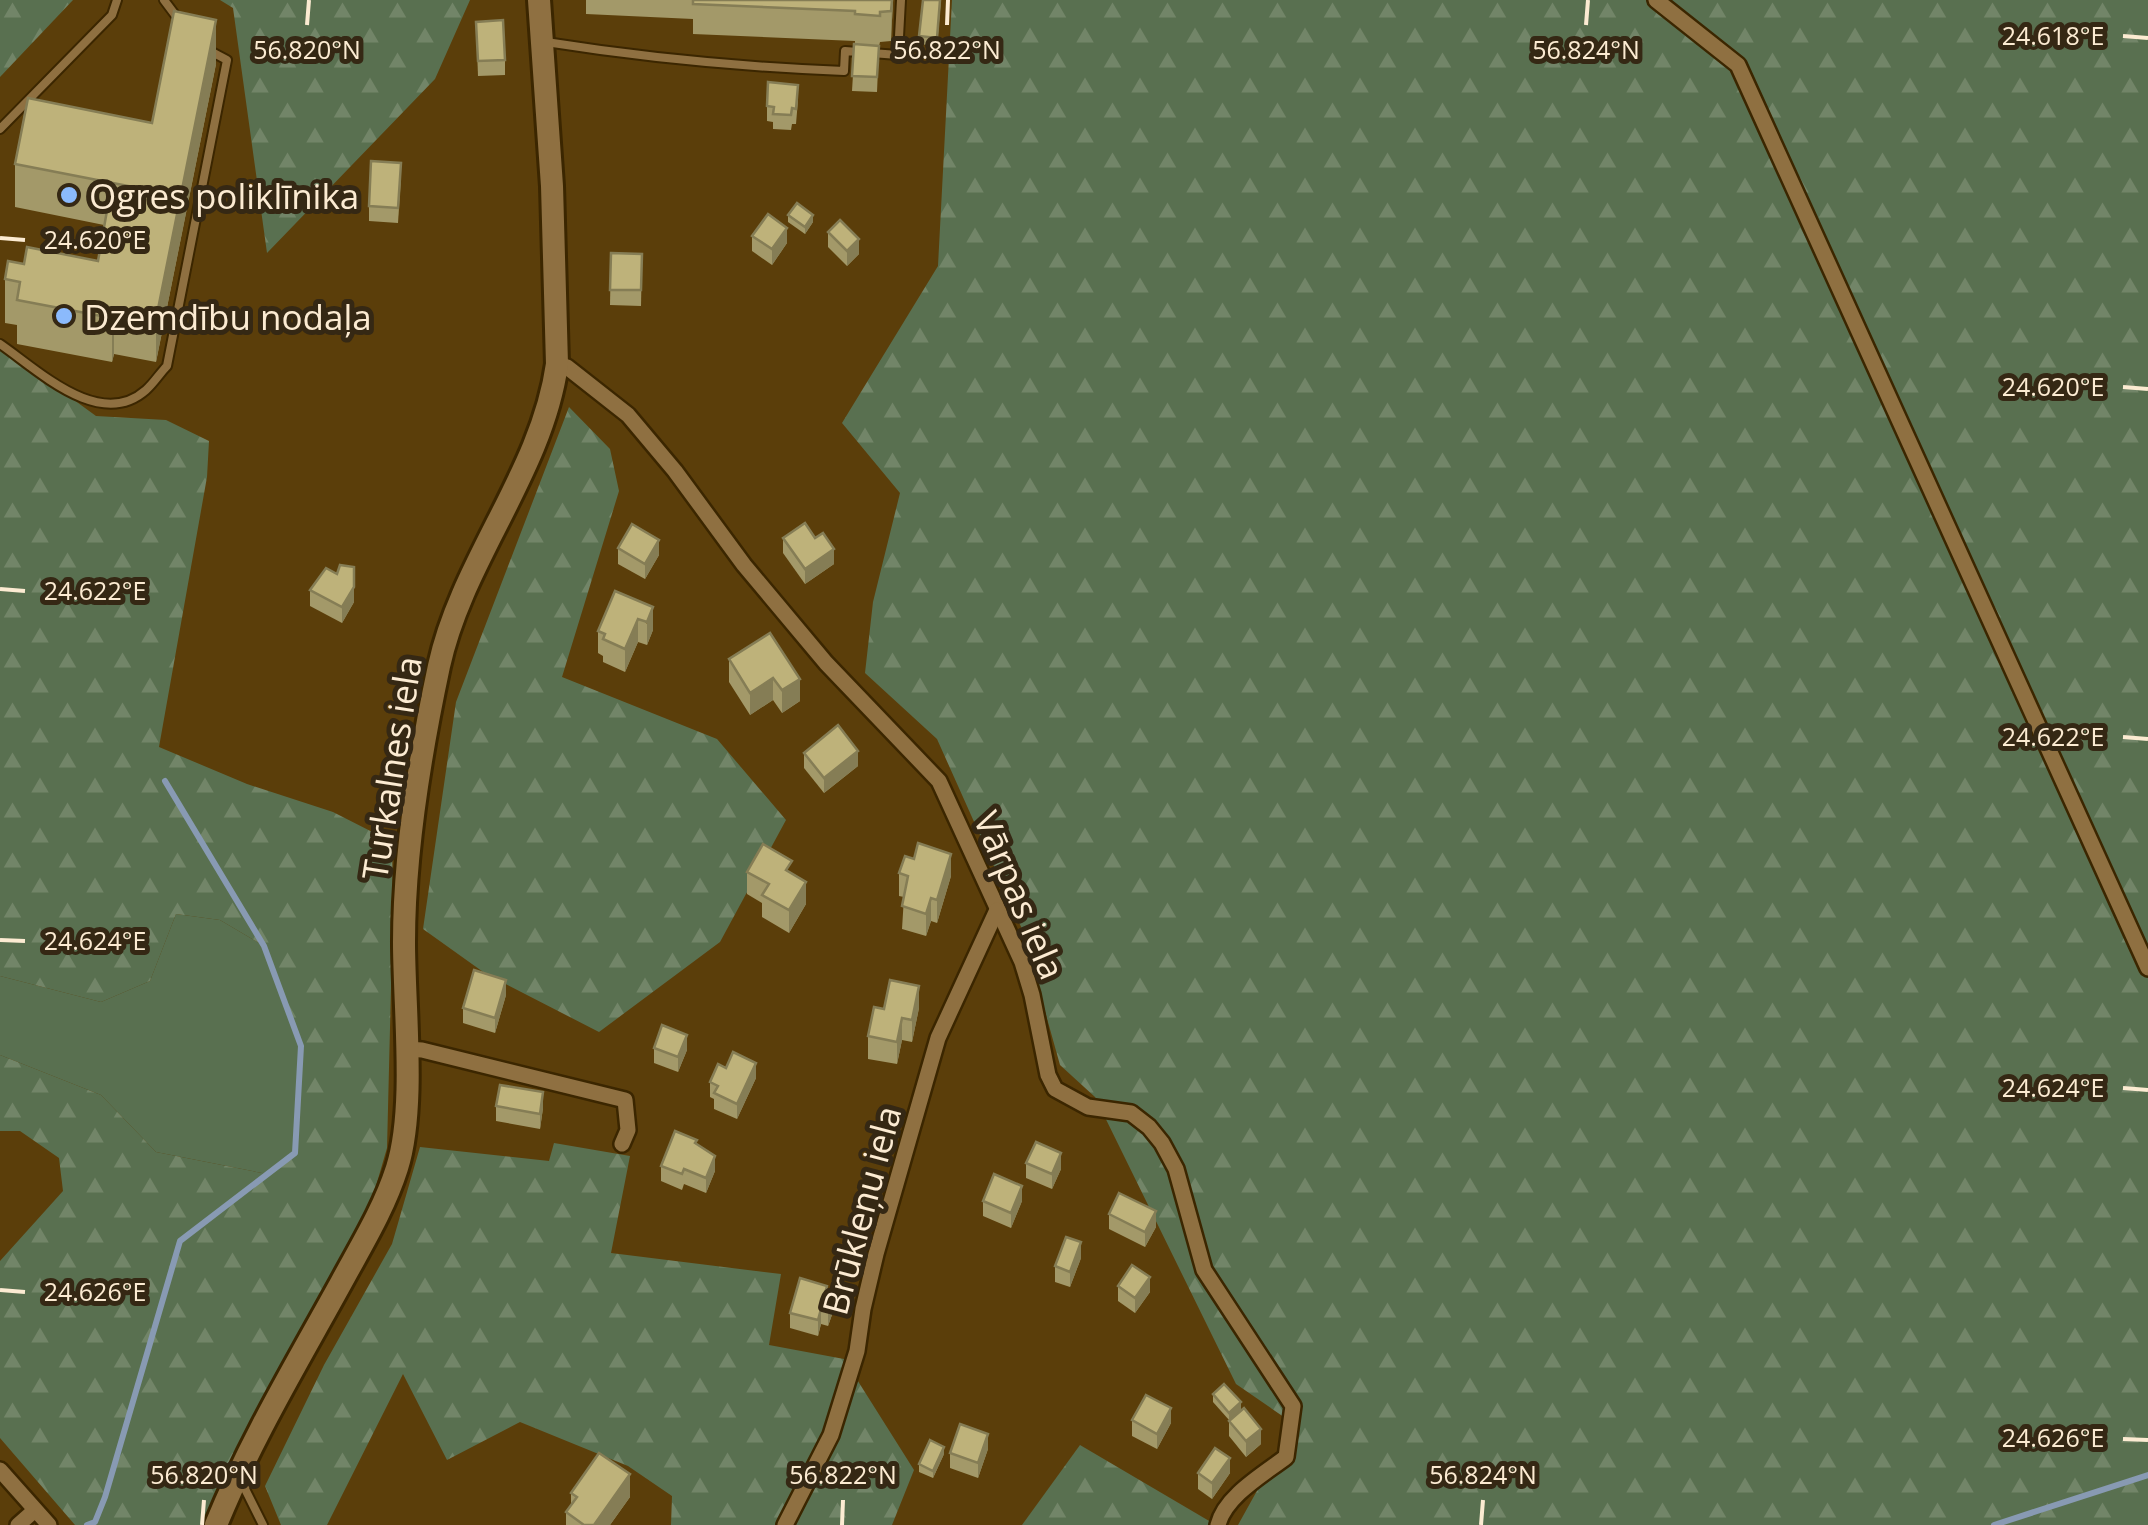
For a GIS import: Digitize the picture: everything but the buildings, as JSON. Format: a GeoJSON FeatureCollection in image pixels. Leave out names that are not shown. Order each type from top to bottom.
{"type":"FeatureCollection","features":[{"type":"Feature","properties":{"kind":"main road","name":"Turkalnes iela"},"geometry":{"type":"LineString","coordinates":[[216,1525],[253,1444],[374,1222],[397,1168],[404,1133],[404,938],[412,825],[440,662],[475,567],[537,436],[553,392],[557,364],[553,205],[539,0]]}},
{"type":"Feature","properties":{"kind":"street"},"geometry":{"type":"LineString","coordinates":[[1656,0],[1738,65],[2148,968]]}},
{"type":"Feature","properties":{"kind":"street","name":"Vārpas iela"},"geometry":{"type":"LineString","coordinates":[[557,364],[567,367],[628,414],[744,565],[826,663],[940,781],[1022,962],[1048,1074],[1055,1089],[1088,1107],[1131,1113],[1162,1143],[1176,1169],[1204,1270],[1293,1406],[1286,1457],[1245,1488],[1220,1517],[1218,1525]]}},
{"type":"Feature","properties":{"kind":"street","name":"Brūkleņu iela"},"geometry":{"type":"LineString","coordinates":[[786,1525],[831,1436],[858,1351],[862,1309],[876,1254],[938,1038],[994,922],[996,910]]}},
{"type":"Feature","properties":{"kind":"street"},"geometry":{"type":"LineString","coordinates":[[406,1049],[625,1100],[628,1130],[622,1144]]}},
{"type":"Feature","properties":{"kind":"street"},"geometry":{"type":"LineString","coordinates":[[0,1470],[49,1525]]}},
{"type":"Feature","properties":{"kind":"street"},"geometry":{"type":"LineString","coordinates":[[18,1525],[36,1510]]}},
{"type":"Feature","properties":{"kind":"lane"},"geometry":{"type":"LineString","coordinates":[[0,129],[112,14],[117,0]]}},
{"type":"Feature","properties":{"kind":"lane"},"geometry":{"type":"LineString","coordinates":[[164,0],[189,34]]}},
{"type":"Feature","properties":{"kind":"lane"},"geometry":{"type":"LineString","coordinates":[[542,41],[628,56],[738,67],[844,70],[846,51],[898,55],[901,0]]}},
{"type":"Feature","properties":{"kind":"lane"},"geometry":{"type":"LineString","coordinates":[[0,344],[82,400],[113,404],[144,392],[167,366],[227,60],[199,46]]}},
{"type":"Feature","properties":{"kind":"lane"},"geometry":{"type":"LineString","coordinates":[[253,1444],[244,1489],[263,1525]]}},
{"type":"Feature","properties":{"kind":"green space"},"geometry":{"type":"Polygon","coordinates":[[[0,0],[73,0],[0,77],[0,0]]]}},
{"type":"Feature","properties":{"kind":"green space"},"geometry":{"type":"Polygon","coordinates":[[[220,0],[470,0],[435,79],[267,253],[233,8],[220,0]]]}},
{"type":"Feature","properties":{"kind":"green space"},"geometry":{"type":"Polygon","coordinates":[[[952,0],[2148,0],[2148,1525],[1238,1525],[1294,1424],[1236,1384],[1095,1097],[1060,1065],[1022,929],[937,739],[865,673],[873,602],[900,493],[842,423],[938,266],[952,0]]]}},
{"type":"Feature","properties":{"kind":"green space"},"geometry":{"type":"Polygon","coordinates":[[[0,346],[96,416],[166,420],[209,441],[207,477],[159,747],[247,784],[333,812],[392,842],[387,1148],[362,1234],[212,1525],[75,1525],[0,1438],[0,1261],[63,1191],[59,1158],[20,1131],[0,1131],[0,1055],[101,1095],[156,1152],[267,1174],[295,1152],[301,1046],[264,946],[220,920],[176,914],[150,981],[101,1002],[0,976],[0,346]]]}},
{"type":"Feature","properties":{"kind":"green space"},"geometry":{"type":"Polygon","coordinates":[[[569,407],[610,449],[619,491],[562,677],[717,739],[786,820],[720,942],[599,1032],[486,974],[423,929],[456,702],[569,407]]]}},
{"type":"Feature","properties":{"kind":"green space"},"geometry":{"type":"Polygon","coordinates":[[[176,914],[220,920],[264,946],[301,1046],[295,1153],[267,1174],[156,1152],[101,1095],[0,1055],[0,976],[101,1002],[150,981],[176,914]]]}},
{"type":"Feature","properties":{"kind":"green space"},"geometry":{"type":"Polygon","coordinates":[[[554,1143],[630,1156],[611,1253],[781,1274],[769,1345],[844,1359],[914,1470],[892,1525],[671,1525],[672,1496],[628,1466],[520,1422],[447,1460],[403,1374],[327,1525],[281,1525],[265,1486],[324,1365],[392,1244],[420,1147],[549,1161],[554,1143]]]}},
{"type":"Feature","properties":{"kind":"green space"},"geometry":{"type":"Polygon","coordinates":[[[1080,1445],[1216,1525],[1022,1525],[1080,1445]]]}},
{"type":"Feature","properties":{"kind":"waterway"},"geometry":{"type":"LineString","coordinates":[[87,1525],[95,1522],[105,1497],[180,1241],[295,1153],[301,1046],[264,946],[165,781]]}},
{"type":"Feature","properties":{"kind":"waterway"},"geometry":{"type":"LineString","coordinates":[[1994,1525],[2148,1475]]}},
{"type":"Feature","properties":{"kind":"place","name":"Ogres poliklīnika"},"geometry":{"type":"Point","coordinates":[69,195]}},
{"type":"Feature","properties":{"kind":"place","name":"Dzemdību nodaļa"},"geometry":{"type":"Point","coordinates":[64,316]}}]}
